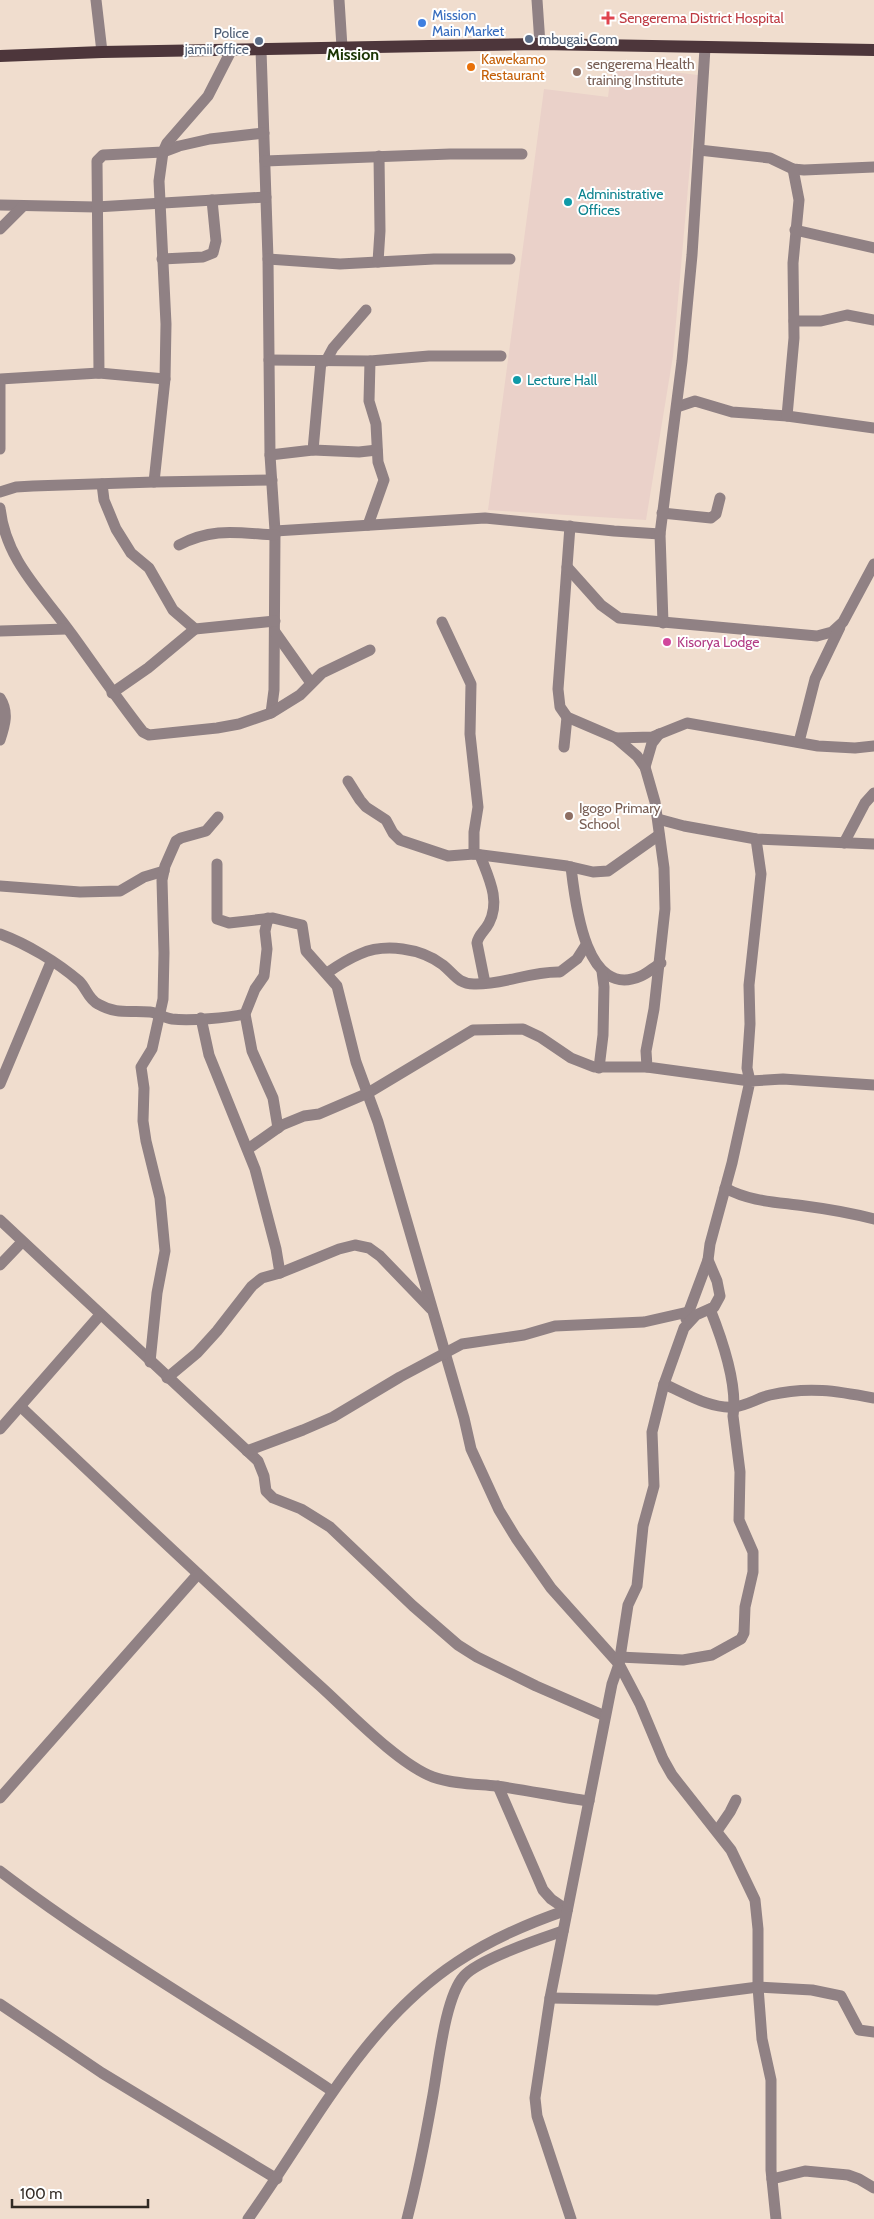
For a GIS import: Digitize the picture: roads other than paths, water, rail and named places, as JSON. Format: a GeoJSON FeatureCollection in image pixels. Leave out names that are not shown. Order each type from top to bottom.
{"type":"FeatureCollection","features":[{"type":"Feature","properties":{"kind":"main road"},"geometry":{"type":"LineString","coordinates":[[0,56],[102,52],[540,44],[874,50]]}},
{"type":"Feature","properties":{"kind":"street"},"geometry":{"type":"LineString","coordinates":[[96,0],[102,52]]}},
{"type":"Feature","properties":{"kind":"street"},"geometry":{"type":"LineString","coordinates":[[339,0],[342,47]]}},
{"type":"Feature","properties":{"kind":"street"},"geometry":{"type":"LineString","coordinates":[[537,0],[540,44]]}},
{"type":"Feature","properties":{"kind":"street"},"geometry":{"type":"LineString","coordinates":[[662,623],[660,534],[692,255],[706,48]]}},
{"type":"Feature","properties":{"kind":"street"},"geometry":{"type":"LineString","coordinates":[[261,50],[268,259],[270,455],[275,533],[274,690],[271,713]]}},
{"type":"Feature","properties":{"kind":"street"},"geometry":{"type":"LineString","coordinates":[[154,482],[165,379],[166,324],[158,182],[163,152],[176,130],[208,96],[231,51]]}},
{"type":"Feature","properties":{"kind":"street"},"geometry":{"type":"LineString","coordinates":[[100,373],[96,207],[97,161],[103,156],[163,152],[179,146],[210,139],[264,133]]}},
{"type":"Feature","properties":{"kind":"street"},"geometry":{"type":"LineString","coordinates":[[699,150],[770,158],[793,169],[874,167]]}},
{"type":"Feature","properties":{"kind":"street"},"geometry":{"type":"LineString","coordinates":[[265,161],[379,156],[522,154]]}},
{"type":"Feature","properties":{"kind":"street"},"geometry":{"type":"LineString","coordinates":[[378,262],[380,231],[379,156]]}},
{"type":"Feature","properties":{"kind":"street"},"geometry":{"type":"LineString","coordinates":[[787,416],[794,338],[793,263],[798,200],[793,169]]}},
{"type":"Feature","properties":{"kind":"street"},"geometry":{"type":"LineString","coordinates":[[0,205],[96,207],[266,197]]}},
{"type":"Feature","properties":{"kind":"street"},"geometry":{"type":"LineString","coordinates":[[162,259],[203,257],[213,253],[216,241],[212,200]]}},
{"type":"Feature","properties":{"kind":"street"},"geometry":{"type":"LineString","coordinates":[[0,238],[0,231],[23,206]]}},
{"type":"Feature","properties":{"kind":"street"},"geometry":{"type":"LineString","coordinates":[[795,230],[874,248]]}},
{"type":"Feature","properties":{"kind":"street"},"geometry":{"type":"LineString","coordinates":[[268,259],[340,264],[434,258],[510,259]]}},
{"type":"Feature","properties":{"kind":"street"},"geometry":{"type":"LineString","coordinates":[[313,450],[324,361],[366,310]]}},
{"type":"Feature","properties":{"kind":"street"},"geometry":{"type":"LineString","coordinates":[[794,321],[821,321],[847,316],[874,320]]}},
{"type":"Feature","properties":{"kind":"street"},"geometry":{"type":"LineString","coordinates":[[268,360],[370,361],[429,356],[501,356]]}},
{"type":"Feature","properties":{"kind":"street"},"geometry":{"type":"LineString","coordinates":[[368,525],[384,480],[378,462],[376,424],[368,392],[370,361]]}},
{"type":"Feature","properties":{"kind":"street"},"geometry":{"type":"LineString","coordinates":[[0,379],[100,373],[165,379]]}},
{"type":"Feature","properties":{"kind":"street"},"geometry":{"type":"LineString","coordinates":[[0,383],[0,449]]}},
{"type":"Feature","properties":{"kind":"street"},"geometry":{"type":"LineString","coordinates":[[676,407],[694,400],[732,412],[787,416],[874,428]]}},
{"type":"Feature","properties":{"kind":"street"},"geometry":{"type":"LineString","coordinates":[[270,455],[313,450],[358,452],[377,450]]}},
{"type":"Feature","properties":{"kind":"street"},"geometry":{"type":"LineString","coordinates":[[0,492],[16,487],[272,480]]}},
{"type":"Feature","properties":{"kind":"street"},"geometry":{"type":"LineString","coordinates":[[102,484],[104,500],[116,529],[131,553],[149,568],[173,610],[195,629]]}},
{"type":"Feature","properties":{"kind":"street"},"geometry":{"type":"LineString","coordinates":[[662,513],[711,518],[716,514],[720,498]]}},
{"type":"Feature","properties":{"kind":"street"},"geometry":{"type":"LineString","coordinates":[[0,508],[10,551],[112,693],[143,732],[149,734],[217,728],[239,724],[271,713],[300,695],[311,683],[329,669],[370,650]]}},
{"type":"Feature","properties":{"kind":"street"},"geometry":{"type":"LineString","coordinates":[[179,545],[194,536],[206,533],[275,533],[485,518],[660,534]]}},
{"type":"Feature","properties":{"kind":"street"},"geometry":{"type":"LineString","coordinates":[[570,526],[558,689],[560,707],[567,717],[616,738],[637,756],[645,767],[658,819],[664,868],[665,909],[660,963],[646,1051],[647,1067]]}},
{"type":"Feature","properties":{"kind":"street"},"geometry":{"type":"LineString","coordinates":[[799,742],[815,680],[843,622],[869,585],[874,564]]}},
{"type":"Feature","properties":{"kind":"street"},"geometry":{"type":"LineString","coordinates":[[567,567],[613,615],[627,620],[818,636],[832,632],[843,622]]}},
{"type":"Feature","properties":{"kind":"street"},"geometry":{"type":"LineString","coordinates":[[442,622],[471,684],[470,734],[478,807],[474,832],[477,855],[493,890],[494,900],[489,923],[478,938],[477,943],[485,983]]}},
{"type":"Feature","properties":{"kind":"street"},"geometry":{"type":"LineString","coordinates":[[112,693],[148,668],[195,629],[275,627]]}},
{"type":"Feature","properties":{"kind":"street"},"geometry":{"type":"LineString","coordinates":[[275,627],[311,683]]}},
{"type":"Feature","properties":{"kind":"street"},"geometry":{"type":"LineString","coordinates":[[0,631],[67,628]]}},
{"type":"Feature","properties":{"kind":"street"},"geometry":{"type":"LineString","coordinates":[[0,698],[6,709],[6,724],[0,740]]}},
{"type":"Feature","properties":{"kind":"street"},"geometry":{"type":"LineString","coordinates":[[564,748],[567,717]]}},
{"type":"Feature","properties":{"kind":"street"},"geometry":{"type":"LineString","coordinates":[[616,738],[652,737],[687,723],[838,748],[874,746]]}},
{"type":"Feature","properties":{"kind":"street"},"geometry":{"type":"LineString","coordinates":[[645,767],[652,743],[661,732]]}},
{"type":"Feature","properties":{"kind":"street"},"geometry":{"type":"LineString","coordinates":[[348,780],[366,807],[386,820],[400,840],[448,856],[477,855],[571,867],[593,872],[608,871],[659,835]]}},
{"type":"Feature","properties":{"kind":"street"},"geometry":{"type":"LineString","coordinates":[[844,843],[865,803],[874,793]]}},
{"type":"Feature","properties":{"kind":"street"},"geometry":{"type":"LineString","coordinates":[[150,1362],[157,1293],[165,1251],[160,1198],[143,1121],[144,1088],[141,1067],[152,1049],[160,1014],[164,978],[161,909],[164,871],[176,841],[206,831],[218,817]]}},
{"type":"Feature","properties":{"kind":"street"},"geometry":{"type":"LineString","coordinates":[[658,819],[684,826],[756,839],[874,844]]}},
{"type":"Feature","properties":{"kind":"street"},"geometry":{"type":"LineString","coordinates":[[572,2219],[537,2116],[536,2098],[550,1998],[605,1716],[619,1660],[628,1605],[637,1586],[644,1526],[654,1486],[652,1432],[664,1384],[708,1260],[710,1244],[750,1081],[747,1068],[750,1024],[750,978],[761,874],[756,839]]}},
{"type":"Feature","properties":{"kind":"street"},"geometry":{"type":"LineString","coordinates":[[217,864],[217,919],[229,923],[268,918],[302,925],[306,951],[326,972],[336,986],[356,1062],[378,1122],[445,1352],[471,1449],[499,1510],[532,1563],[551,1588],[619,1660],[672,1775],[731,1850],[755,1900],[758,1929],[758,1987],[762,2038],[771,2080],[772,2179],[776,2219]]}},
{"type":"Feature","properties":{"kind":"street"},"geometry":{"type":"LineString","coordinates":[[571,867],[578,920],[586,944],[602,970],[619,980],[632,979],[641,976],[660,963]]}},
{"type":"Feature","properties":{"kind":"street"},"geometry":{"type":"LineString","coordinates":[[0,886],[80,892],[120,891],[149,875],[164,871]]}},
{"type":"Feature","properties":{"kind":"street"},"geometry":{"type":"LineString","coordinates":[[268,918],[265,931],[267,949],[264,976],[255,989],[245,1014],[252,1051],[273,1098],[278,1128]]}},
{"type":"Feature","properties":{"kind":"street"},"geometry":{"type":"LineString","coordinates":[[0,934],[15,940],[79,981],[91,1000],[99,1005],[122,1013],[152,1012],[171,1019],[228,1018],[245,1014]]}},
{"type":"Feature","properties":{"kind":"street"},"geometry":{"type":"LineString","coordinates":[[326,972],[359,954],[372,950],[393,949],[412,951],[433,958],[444,966],[458,981],[474,984],[485,983],[547,972],[560,972],[577,959],[586,944]]}},
{"type":"Feature","properties":{"kind":"street"},"geometry":{"type":"LineString","coordinates":[[577,959],[594,959]]}},
{"type":"Feature","properties":{"kind":"street"},"geometry":{"type":"LineString","coordinates":[[0,1084],[51,962]]}},
{"type":"Feature","properties":{"kind":"street"},"geometry":{"type":"LineString","coordinates":[[599,1068],[603,1034],[604,987],[602,970]]}},
{"type":"Feature","properties":{"kind":"street"},"geometry":{"type":"LineString","coordinates":[[201,1018],[210,1055],[255,1169],[276,1249],[280,1274]]}},
{"type":"Feature","properties":{"kind":"street"},"geometry":{"type":"LineString","coordinates":[[248,1149],[278,1128],[304,1116],[319,1114],[368,1093],[473,1030],[523,1029],[540,1037],[571,1058],[599,1068],[647,1067],[750,1081],[783,1079],[874,1085]]}},
{"type":"Feature","properties":{"kind":"street"},"geometry":{"type":"LineString","coordinates":[[725,1188],[739,1195],[772,1204],[831,1209],[874,1219]]}},
{"type":"Feature","properties":{"kind":"street"},"geometry":{"type":"LineString","coordinates":[[0,1220],[247,1451],[262,1468],[266,1491],[273,1498],[301,1509],[330,1527],[413,1606],[458,1645],[518,1678],[605,1716]]}},
{"type":"Feature","properties":{"kind":"street"},"geometry":{"type":"LineString","coordinates":[[0,1265],[22,1242]]}},
{"type":"Feature","properties":{"kind":"street"},"geometry":{"type":"LineString","coordinates":[[168,1378],[183,1366],[217,1331],[252,1286],[262,1278],[280,1274],[339,1249],[355,1245],[370,1248],[380,1256],[433,1312]]}},
{"type":"Feature","properties":{"kind":"street"},"geometry":{"type":"LineString","coordinates":[[684,1328],[696,1314],[710,1310],[718,1301],[719,1291],[708,1260]]}},
{"type":"Feature","properties":{"kind":"street"},"geometry":{"type":"LineString","coordinates":[[619,1660],[683,1660],[712,1655],[741,1639],[744,1634],[745,1607],[753,1572],[753,1552],[739,1520],[740,1472],[729,1370],[710,1310]]}},
{"type":"Feature","properties":{"kind":"street"},"geometry":{"type":"LineString","coordinates":[[247,1451],[332,1417],[462,1344],[524,1335],[555,1326],[644,1322],[688,1312]]}},
{"type":"Feature","properties":{"kind":"street"},"geometry":{"type":"LineString","coordinates":[[0,1429],[100,1315]]}},
{"type":"Feature","properties":{"kind":"street"},"geometry":{"type":"LineString","coordinates":[[664,1384],[710,1404],[734,1407],[770,1395],[806,1389],[826,1390],[874,1398]]}},
{"type":"Feature","properties":{"kind":"street"},"geometry":{"type":"LineString","coordinates":[[21,1407],[198,1574],[413,1767],[433,1777],[464,1784],[498,1786],[589,1801]]}},
{"type":"Feature","properties":{"kind":"street"},"geometry":{"type":"LineString","coordinates":[[0,1798],[198,1574]]}},
{"type":"Feature","properties":{"kind":"street"},"geometry":{"type":"LineString","coordinates":[[498,1786],[543,1890],[551,1899],[567,1910]]}},
{"type":"Feature","properties":{"kind":"street"},"geometry":{"type":"LineString","coordinates":[[717,1831],[736,1800]]}},
{"type":"Feature","properties":{"kind":"street"},"geometry":{"type":"LineString","coordinates":[[0,1871],[73,1925],[249,2035],[332,2091]]}},
{"type":"Feature","properties":{"kind":"street"},"geometry":{"type":"LineString","coordinates":[[248,2219],[277,2179],[332,2091],[367,2045],[422,1989],[458,1961],[488,1944],[536,1921],[567,1910]]}},
{"type":"Feature","properties":{"kind":"street"},"geometry":{"type":"LineString","coordinates":[[407,2219],[417,2181],[447,2019],[458,1983],[465,1974],[498,1956],[563,1931]]}},
{"type":"Feature","properties":{"kind":"street"},"geometry":{"type":"LineString","coordinates":[[550,1998],[657,2000],[758,1987],[836,1993],[844,1999],[859,2030],[874,2032]]}},
{"type":"Feature","properties":{"kind":"street"},"geometry":{"type":"LineString","coordinates":[[0,2004],[102,2073],[277,2179]]}},
{"type":"Feature","properties":{"kind":"street"},"geometry":{"type":"LineString","coordinates":[[772,2179],[805,2171],[848,2175],[860,2178],[874,2188]]}},
{"type":"Feature","properties":{"kind":"place","name":"Sengerema District Hospital"},"geometry":{"type":"Point","coordinates":[608,18]}},
{"type":"Feature","properties":{"kind":"place","name":"Mission Main Market"},"geometry":{"type":"Point","coordinates":[422,23]}},
{"type":"Feature","properties":{"kind":"place","name":"mbugai. Com"},"geometry":{"type":"Point","coordinates":[529,39]}},
{"type":"Feature","properties":{"kind":"place","name":"Police jamii office"},"geometry":{"type":"Point","coordinates":[259,41]}},
{"type":"Feature","properties":{"kind":"place","name":"Kawekamo Restaurant"},"geometry":{"type":"Point","coordinates":[471,67]}},
{"type":"Feature","properties":{"kind":"place","name":"sengerema Health training Institute"},"geometry":{"type":"Point","coordinates":[577,72]}},
{"type":"Feature","properties":{"kind":"place","name":"Administrative Offices"},"geometry":{"type":"Point","coordinates":[568,202]}},
{"type":"Feature","properties":{"kind":"place","name":"Lecture Hall"},"geometry":{"type":"Point","coordinates":[517,380]}},
{"type":"Feature","properties":{"kind":"place","name":"Kisorya Lodge"},"geometry":{"type":"Point","coordinates":[667,642]}},
{"type":"Feature","properties":{"kind":"place","name":"Igogo Primary School"},"geometry":{"type":"Point","coordinates":[569,816]}},
{"type":"Feature","properties":{"kind":"district","name":"Mission"},"geometry":{"type":"Point","coordinates":[353,54]}}]}
